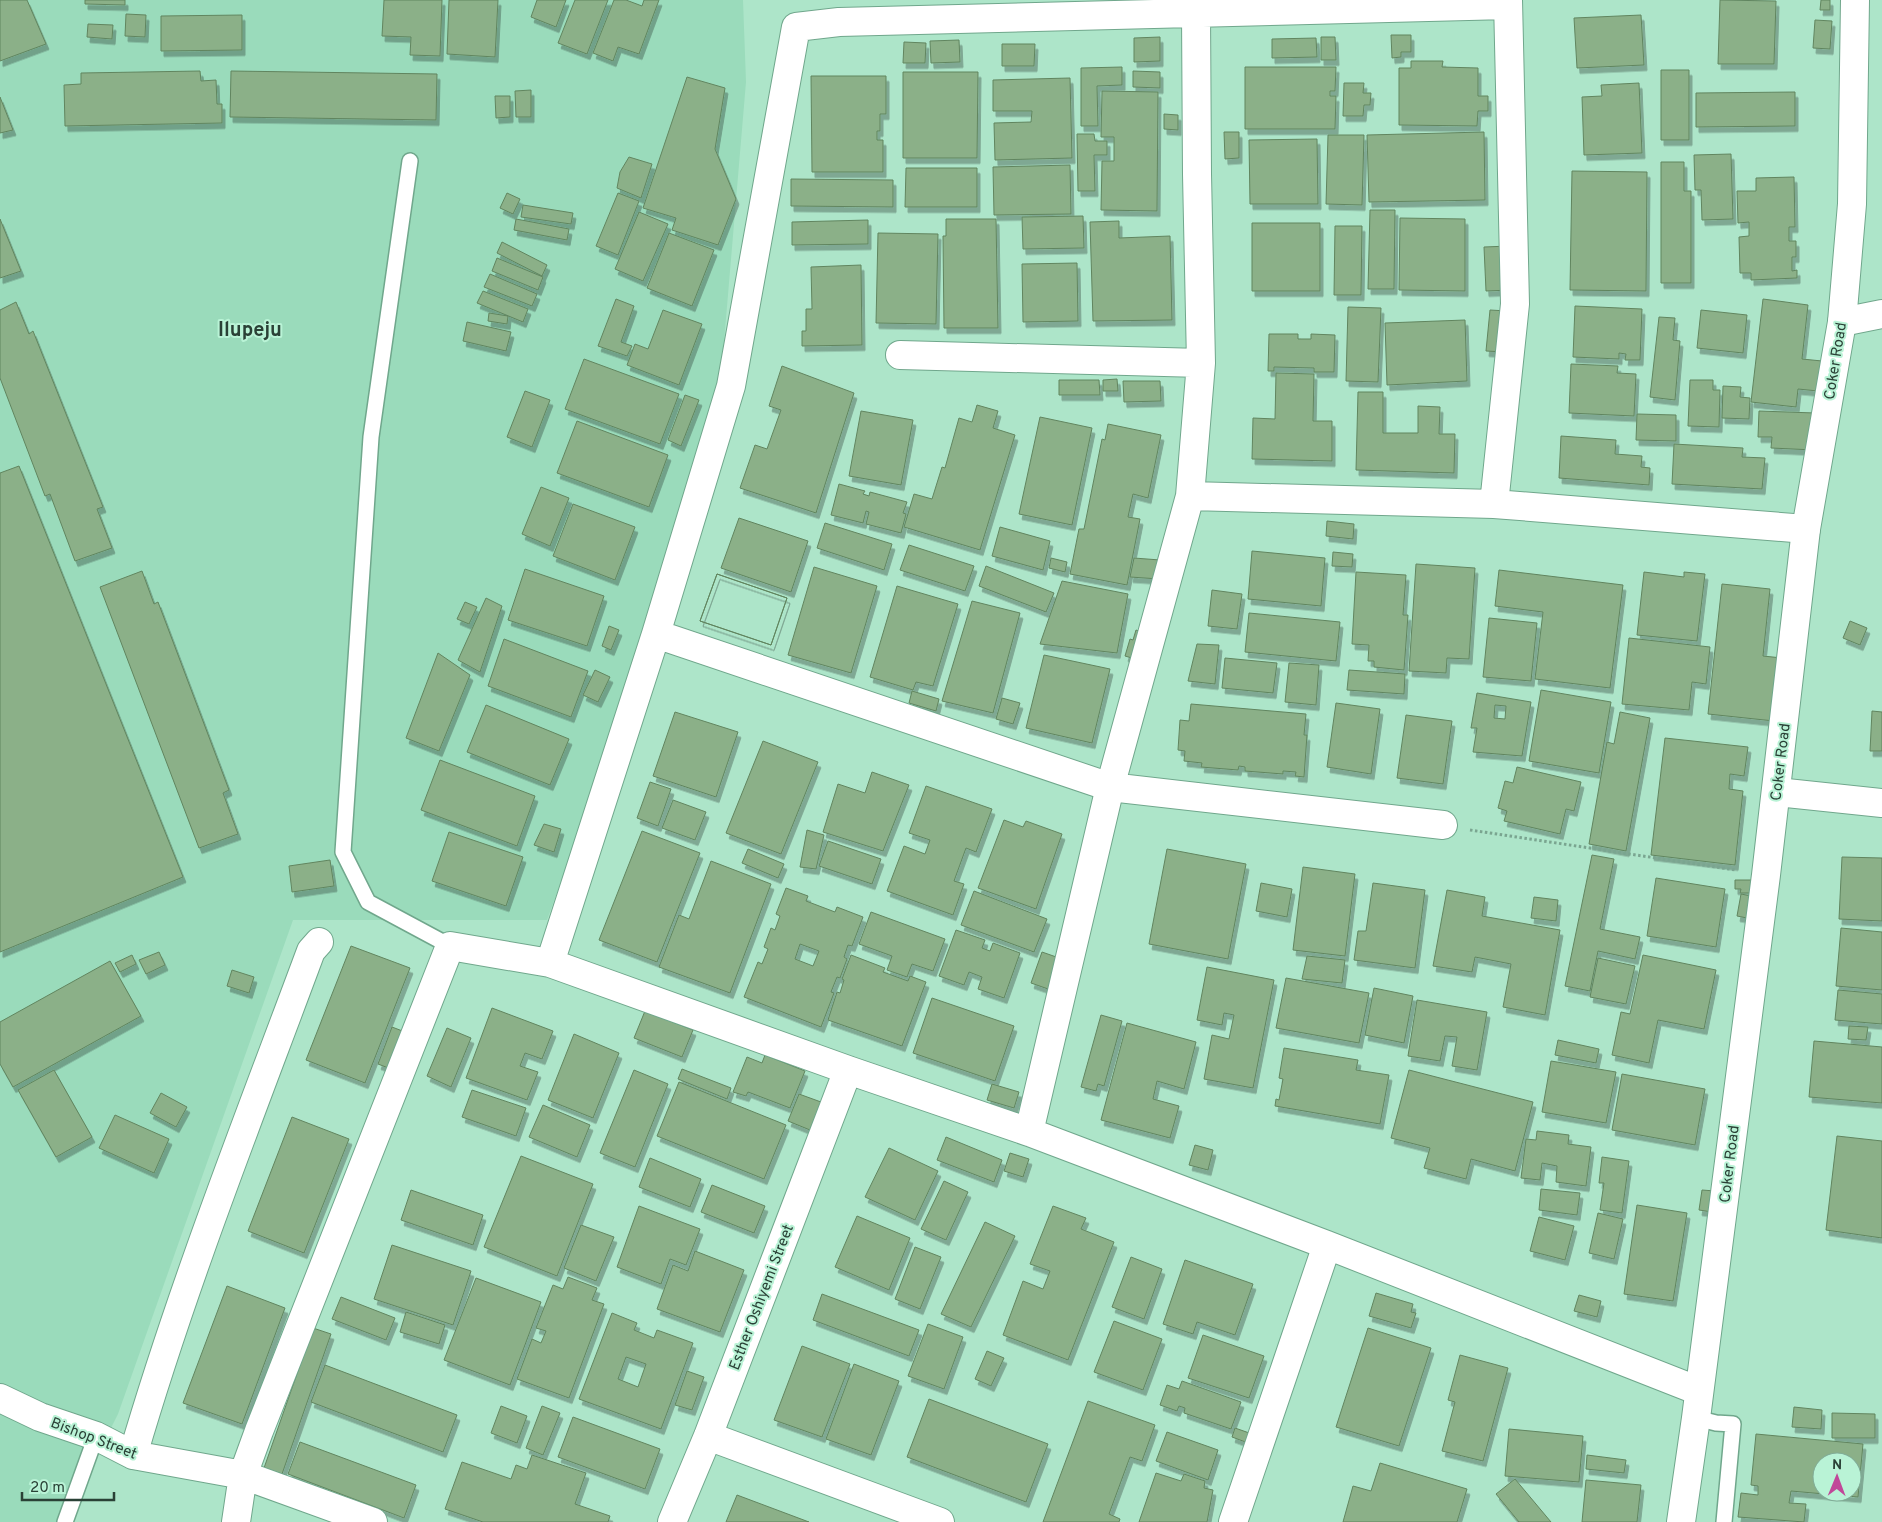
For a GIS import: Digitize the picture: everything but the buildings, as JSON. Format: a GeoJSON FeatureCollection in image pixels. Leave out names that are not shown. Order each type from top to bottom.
{"type":"FeatureCollection","features":[{"type":"Feature","properties":{"kind":"street","name":"Coker Road"},"geometry":{"type":"LineString","coordinates":[[1681,1522],[1777,792],[1806,529],[1842,322],[1852,204],[1855,0]]}},
{"type":"Feature","properties":{"kind":"street"},"geometry":{"type":"LineString","coordinates":[[550,964],[656,634],[731,386],[796,27],[839,22],[1196,13],[1508,2],[1515,304],[1494,504]]}},
{"type":"Feature","properties":{"kind":"street"},"geometry":{"type":"LineString","coordinates":[[1029,1132],[1110,787],[1190,496],[1201,363],[1196,13]]}},
{"type":"Feature","properties":{"kind":"street"},"geometry":{"type":"LineString","coordinates":[[1842,322],[1882,314]]}},
{"type":"Feature","properties":{"kind":"street"},"geometry":{"type":"LineString","coordinates":[[900,356],[1201,363]]}},
{"type":"Feature","properties":{"kind":"street"},"geometry":{"type":"LineString","coordinates":[[1190,496],[1494,504],[1806,529]]}},
{"type":"Feature","properties":{"kind":"street"},"geometry":{"type":"LineString","coordinates":[[656,634],[1110,787],[1442,825]]}},
{"type":"Feature","properties":{"kind":"street"},"geometry":{"type":"LineString","coordinates":[[1777,792],[1882,803]]}},
{"type":"Feature","properties":{"kind":"street"},"geometry":{"type":"LineString","coordinates":[[133,1455],[210,1220],[311,951],[319,942]]}},
{"type":"Feature","properties":{"kind":"street"},"geometry":{"type":"LineString","coordinates":[[236,1522],[230,1472],[259,1431],[450,946],[550,964],[1029,1132],[1327,1245],[1699,1391]]}},
{"type":"Feature","properties":{"kind":"street","name":"Esther Oshiyemi Street"},"geometry":{"type":"LineString","coordinates":[[672,1522],[708,1436],[848,1070]]}},
{"type":"Feature","properties":{"kind":"street"},"geometry":{"type":"LineString","coordinates":[[1233,1522],[1327,1245]]}},
{"type":"Feature","properties":{"kind":"street","name":"Bishop Street"},"geometry":{"type":"LineString","coordinates":[[2,1399],[40,1417],[96,1436],[133,1455],[230,1472],[374,1522]]}},
{"type":"Feature","properties":{"kind":"street"},"geometry":{"type":"LineString","coordinates":[[708,1436],[940,1522]]}},
{"type":"Feature","properties":{"kind":"lane"},"geometry":{"type":"LineString","coordinates":[[410,161],[371,437],[343,852],[368,902],[450,946]]}},
{"type":"Feature","properties":{"kind":"lane"},"geometry":{"type":"LineString","coordinates":[[1696,1418],[1716,1423],[1733,1424],[1724,1522]]}},
{"type":"Feature","properties":{"kind":"lane"},"geometry":{"type":"LineString","coordinates":[[65,1522],[96,1436]]}},
{"type":"Feature","properties":{"kind":"path"},"geometry":{"type":"LineString","coordinates":[[1442,825],[1766,875]]}},
{"type":"Feature","properties":{"kind":"shaded area"},"geometry":{"type":"Polygon","coordinates":[[[0,0],[743,0],[746,82],[714,460],[547,920],[293,920],[118,1414],[64,1522],[0,1522],[0,0]]]}},
{"type":"Feature","properties":{"kind":"district","name":"Ilupeju"},"geometry":{"type":"Point","coordinates":[250,329]}}]}
